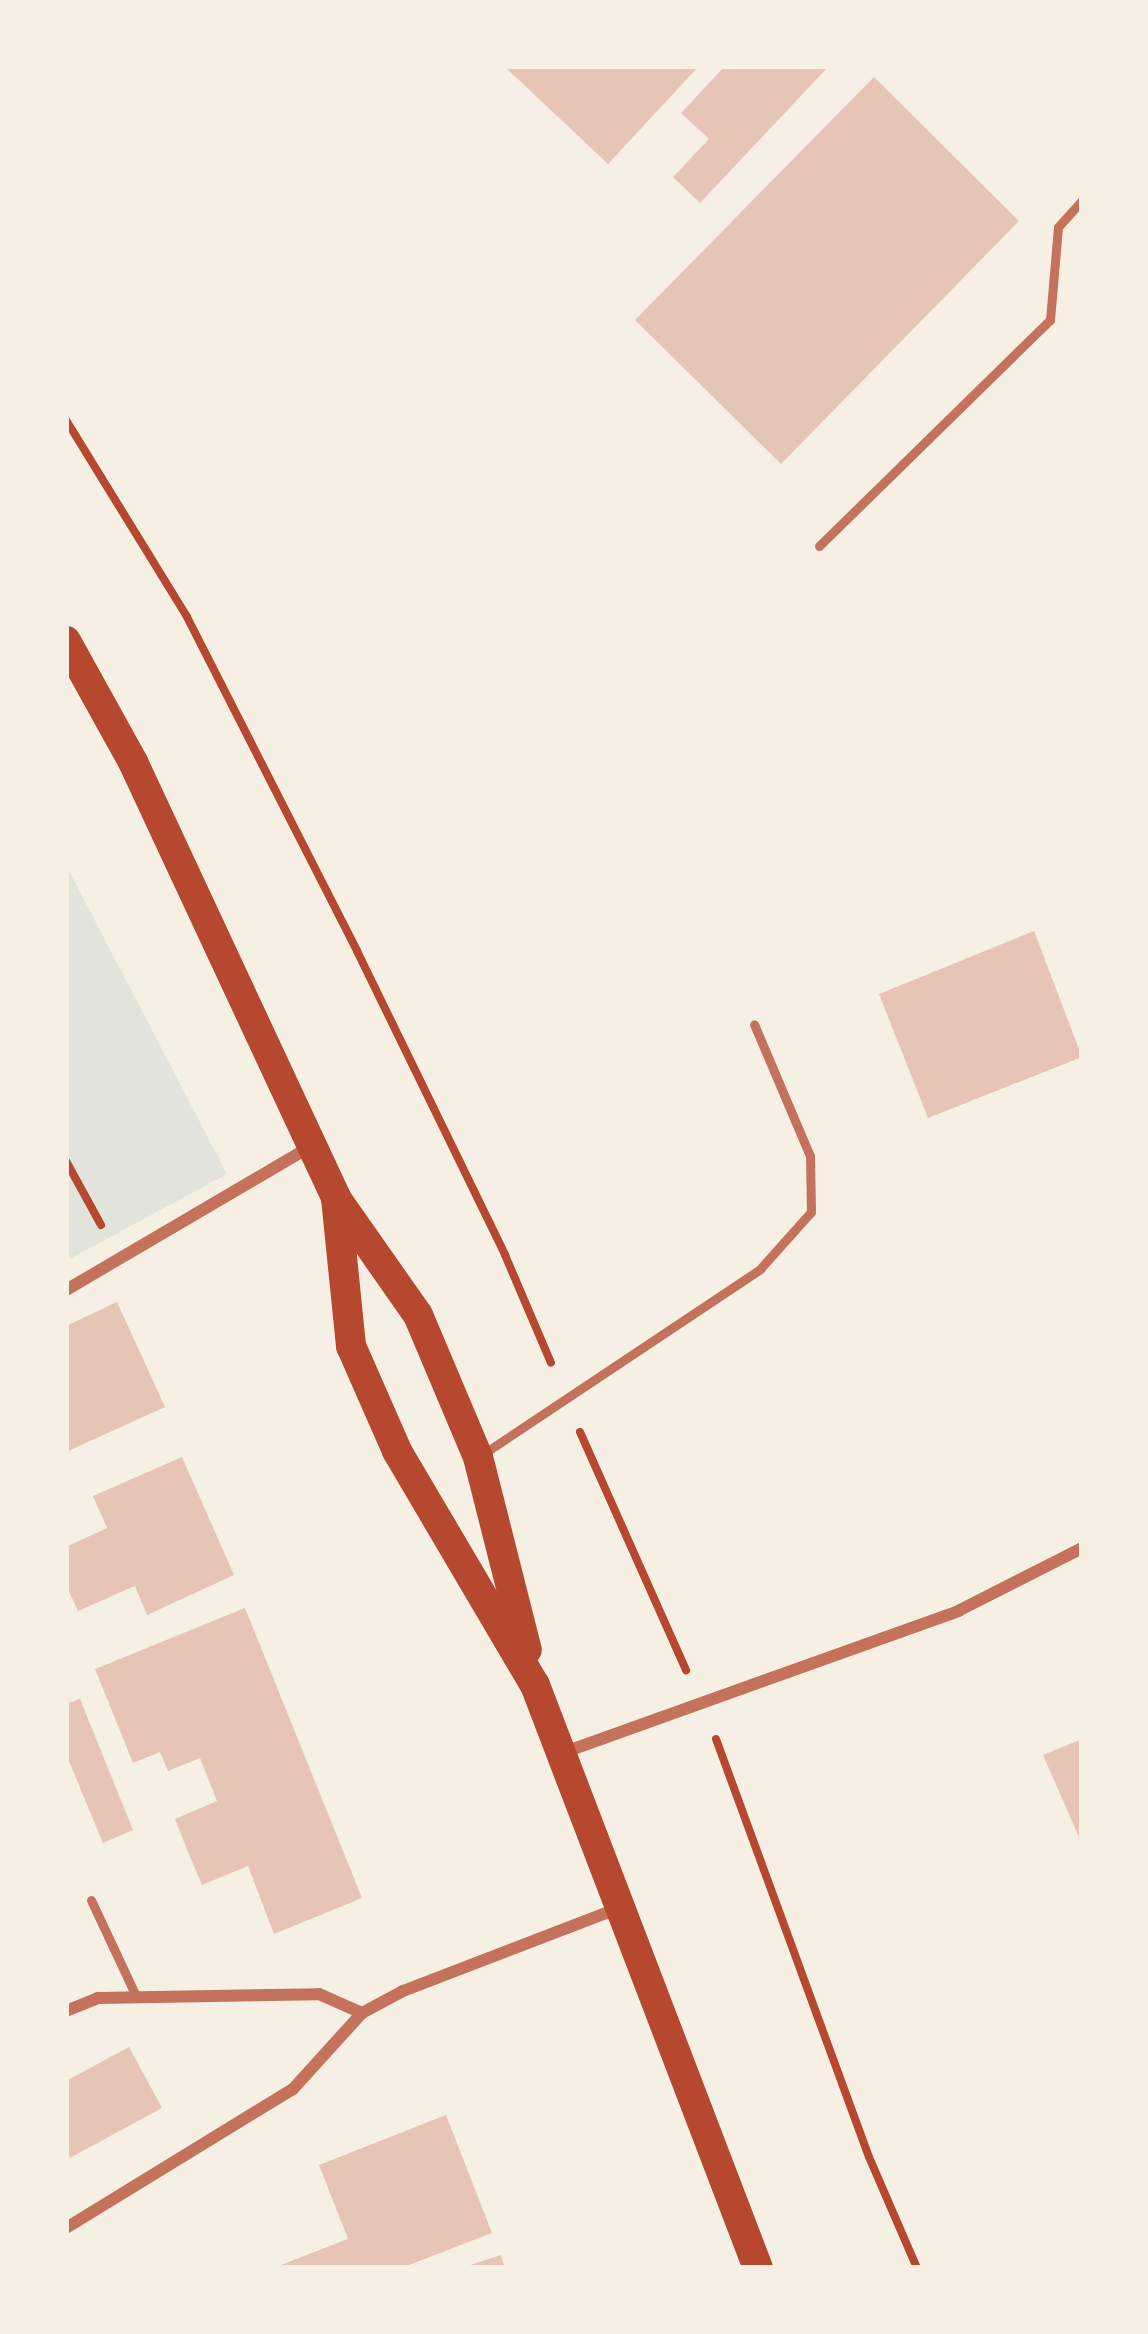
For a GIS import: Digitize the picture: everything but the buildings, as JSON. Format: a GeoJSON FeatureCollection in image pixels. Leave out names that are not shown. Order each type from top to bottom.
{"type":"FeatureCollection","features":[{"type":"Feature","properties":{"kind":"main road"},"geometry":{"type":"LineString","coordinates":[[66,641],[133,761],[336,1198],[418,1315],[478,1457],[535,1685]]}},
{"type":"Feature","properties":{"kind":"main road"},"geometry":{"type":"LineString","coordinates":[[336,1198],[351,1346],[397,1451],[535,1685],[758,2268]]}},
{"type":"Feature","properties":{"kind":"street"},"geometry":{"type":"LineString","coordinates":[[66,1290],[314,1144]]}},
{"type":"Feature","properties":{"kind":"street"},"geometry":{"type":"LineString","coordinates":[[563,1753],[958,1611],[1082,1548]]}},
{"type":"Feature","properties":{"kind":"street"},"geometry":{"type":"LineString","coordinates":[[66,2228],[293,2089],[362,2014],[403,1991],[622,1906]]}},
{"type":"Feature","properties":{"kind":"street"},"geometry":{"type":"LineString","coordinates":[[66,2011],[98,1998],[319,1994],[362,2014]]}},
{"type":"Feature","properties":{"kind":"lane"},"geometry":{"type":"LineString","coordinates":[[819,546],[1050,320],[1058,226],[1082,200]]}},
{"type":"Feature","properties":{"kind":"lane"},"geometry":{"type":"LineString","coordinates":[[478,1457],[567,1402],[760,1269],[811,1212],[811,1156],[754,1024]]}},
{"type":"Feature","properties":{"kind":"lane"},"geometry":{"type":"LineString","coordinates":[[91,1900],[136,1996]]}},
{"type":"Feature","properties":{"kind":"path"},"geometry":{"type":"LineString","coordinates":[[66,421],[187,617],[505,1256],[656,1609],[703,1702],[869,2156],[916,2268]]}},
{"type":"Feature","properties":{"kind":"path"},"geometry":{"type":"LineString","coordinates":[[66,1161],[119,1258]]}},
{"type":"Feature","properties":{"kind":"shaded area"},"geometry":{"type":"Polygon","coordinates":[[[66,865],[227,1174],[66,1261],[66,865]]]}}]}
